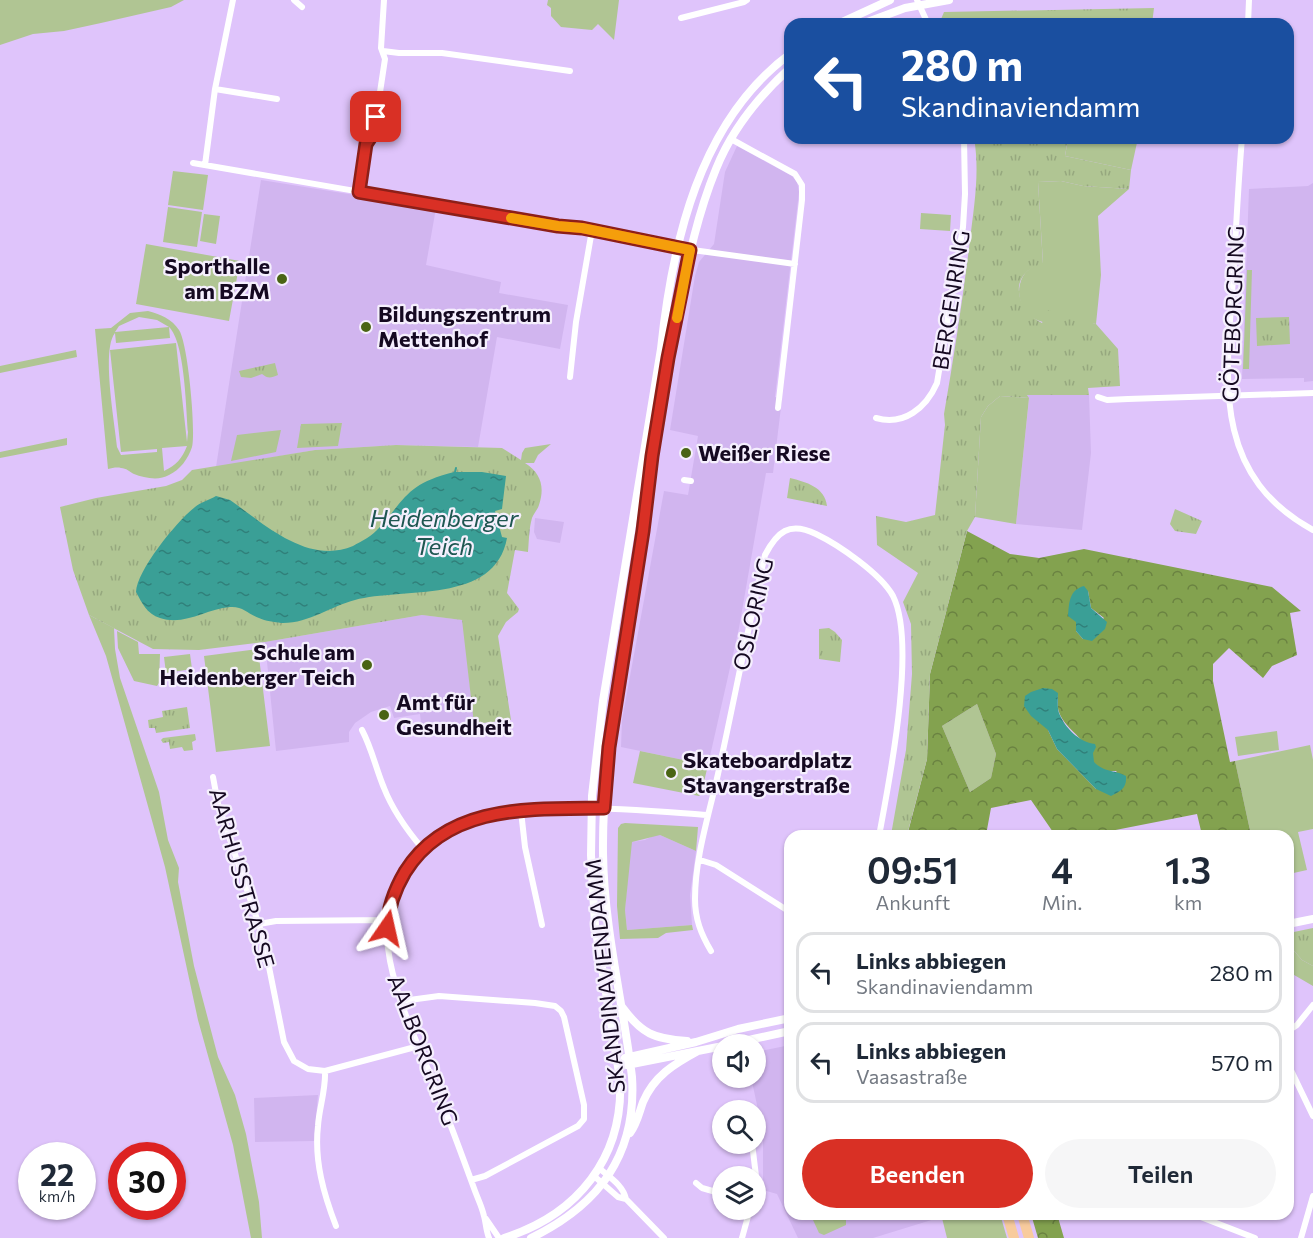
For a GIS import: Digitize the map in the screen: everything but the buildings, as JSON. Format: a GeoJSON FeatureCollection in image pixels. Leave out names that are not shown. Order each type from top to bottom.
{"type":"FeatureCollection","features":[{"type":"Feature","properties":{"kind":"highway"},"geometry":{"type":"LineString","coordinates":[[1009,1220],[1014,1238]]}},
{"type":"Feature","properties":{"kind":"highway"},"geometry":{"type":"LineString","coordinates":[[1024,1220],[1029,1238]]}},
{"type":"Feature","properties":{"kind":"main road"},"geometry":{"type":"LineString","coordinates":[[851,18],[890,0]]}},
{"type":"Feature","properties":{"kind":"main road"},"geometry":{"type":"LineString","coordinates":[[877,18],[918,2],[949,0]]}},
{"type":"Feature","properties":{"kind":"main road","name":"SKANDINAVIENDAMM"},"geometry":{"type":"LineString","coordinates":[[504,1238],[532,1228],[556,1214],[578,1196],[596,1172],[610,1145],[619,1111],[618,1063],[595,925],[591,808],[603,701],[661,349],[666,299],[678,248],[701,174],[725,128],[751,92],[784,60]]}},
{"type":"Feature","properties":{"kind":"main road","name":"SKANDINAVIENDAMM"},"geometry":{"type":"LineString","coordinates":[[531,1238],[572,1214],[595,1194],[616,1164],[626,1140],[632,1106],[630,1061],[608,924],[603,854],[610,738],[668,358],[690,250],[716,169],[730,139],[755,105],[784,74]]}},
{"type":"Feature","properties":{"kind":"main road"},"geometry":{"type":"LineString","coordinates":[[1294,923],[1313,919]]}},
{"type":"Feature","properties":{"kind":"main road","name":"SKANDINAVIENDAMM"},"geometry":{"type":"LineString","coordinates":[[620,1005],[634,1023],[647,1033],[697,1046]]}},
{"type":"Feature","properties":{"kind":"main road"},"geometry":{"type":"LineString","coordinates":[[618,1063],[697,1046],[738,1029],[784,1019]]}},
{"type":"Feature","properties":{"kind":"main road"},"geometry":{"type":"LineString","coordinates":[[766,1036],[784,1032]]}},
{"type":"Feature","properties":{"kind":"main road"},"geometry":{"type":"LineString","coordinates":[[626,1140],[656,1080],[697,1046],[712,1046]]}},
{"type":"Feature","properties":{"kind":"street"},"geometry":{"type":"LineString","coordinates":[[205,165],[215,89],[233,0]]}},
{"type":"Feature","properties":{"kind":"street"},"geometry":{"type":"LineString","coordinates":[[294,0],[302,7]]}},
{"type":"Feature","properties":{"kind":"street"},"geometry":{"type":"LineString","coordinates":[[359,192],[366,144],[374,132],[385,59],[381,48],[384,0]]}},
{"type":"Feature","properties":{"kind":"street"},"geometry":{"type":"LineString","coordinates":[[681,18],[747,0]]}},
{"type":"Feature","properties":{"kind":"street"},"geometry":{"type":"LineString","coordinates":[[1248,18],[1249,0]]}},
{"type":"Feature","properties":{"kind":"street"},"geometry":{"type":"LineString","coordinates":[[918,2],[925,18]]}},
{"type":"Feature","properties":{"kind":"street"},"geometry":{"type":"LineString","coordinates":[[383,51],[442,53],[570,71]]}},
{"type":"Feature","properties":{"kind":"street"},"geometry":{"type":"LineString","coordinates":[[215,89],[277,99]]}},
{"type":"Feature","properties":{"kind":"street"},"geometry":{"type":"LineString","coordinates":[[730,139],[791,171],[802,185],[778,408]]}},
{"type":"Feature","properties":{"kind":"street","name":"BERGENRING"},"geometry":{"type":"LineString","coordinates":[[876,418],[894,420],[912,414],[930,398],[937,383],[963,227],[964,144]]}},
{"type":"Feature","properties":{"kind":"street","name":"GÖTEBORGRING"},"geometry":{"type":"LineString","coordinates":[[1242,144],[1229,325],[1230,417],[1236,442],[1249,470],[1267,494],[1284,510],[1313,530]]}},
{"type":"Feature","properties":{"kind":"street"},"geometry":{"type":"LineString","coordinates":[[193,163],[592,230],[678,248],[795,264]]}},
{"type":"Feature","properties":{"kind":"street"},"geometry":{"type":"LineString","coordinates":[[570,377],[576,322],[592,230]]}},
{"type":"Feature","properties":{"kind":"street"},"geometry":{"type":"LineString","coordinates":[[1098,398],[1107,400],[1313,393]]}},
{"type":"Feature","properties":{"kind":"street","name":"OSLORING"},"geometry":{"type":"LineString","coordinates":[[711,951],[699,930],[695,883],[707,815],[719,772],[765,555],[774,538],[783,532],[798,528],[809,530],[872,572],[889,589],[899,615],[902,662],[897,729],[880,830]]}},
{"type":"Feature","properties":{"kind":"street"},"geometry":{"type":"LineString","coordinates":[[362,730],[393,808],[423,848]]}},
{"type":"Feature","properties":{"kind":"street","name":"AARHUSSTRASSE"},"geometry":{"type":"LineString","coordinates":[[213,777],[217,799],[259,924],[284,1042],[294,1061],[308,1069],[325,1071]]}},
{"type":"Feature","properties":{"kind":"street","name":"AALBORGRING"},"geometry":{"type":"LineString","coordinates":[[489,1238],[485,1218],[402,1001],[389,959],[387,920],[391,902],[402,878],[423,848],[446,831],[464,823],[521,811],[604,808],[707,815]]}},
{"type":"Feature","properties":{"kind":"street"},"geometry":{"type":"LineString","coordinates":[[521,811],[525,847],[542,925]]}},
{"type":"Feature","properties":{"kind":"street"},"geometry":{"type":"LineString","coordinates":[[700,860],[716,865],[784,908]]}},
{"type":"Feature","properties":{"kind":"street"},"geometry":{"type":"LineString","coordinates":[[259,924],[276,921],[387,920]]}},
{"type":"Feature","properties":{"kind":"street"},"geometry":{"type":"LineString","coordinates":[[402,1001],[439,996],[535,1003],[555,1006],[564,1017],[584,1106],[583,1122],[503,1166],[471,1180]]}},
{"type":"Feature","properties":{"kind":"street"},"geometry":{"type":"LineString","coordinates":[[1294,1026],[1313,1005]]}},
{"type":"Feature","properties":{"kind":"street"},"geometry":{"type":"LineString","coordinates":[[336,1227],[317,1160],[318,1123],[325,1071],[419,1046]]}},
{"type":"Feature","properties":{"kind":"street"},"geometry":{"type":"LineString","coordinates":[[1294,1076],[1313,1116]]}},
{"type":"Feature","properties":{"kind":"street"},"geometry":{"type":"LineString","coordinates":[[596,1172],[624,1192],[626,1199],[664,1238]]}},
{"type":"Feature","properties":{"kind":"street"},"geometry":{"type":"LineString","coordinates":[[696,1183],[702,1188],[712,1191]]}},
{"type":"Feature","properties":{"kind":"street"},"geometry":{"type":"LineString","coordinates":[[1301,1238],[1313,1196]]}},
{"type":"Feature","properties":{"kind":"street","name":"AALBORGRING"},"geometry":{"type":"LineString","coordinates":[[485,1218],[499,1238]]}},
{"type":"Feature","properties":{"kind":"street"},"geometry":{"type":"LineString","coordinates":[[742,1238],[747,1220]]}},
{"type":"Feature","properties":{"kind":"street"},"geometry":{"type":"LineString","coordinates":[[1208,1220],[1255,1238]]}},
{"type":"Feature","properties":{"kind":"shaded area"},"geometry":{"type":"Polygon","coordinates":[[[737,146],[792,176],[797,182],[799,192],[775,397],[782,399],[773,473],[766,473],[739,628],[708,765],[621,747],[622,720],[664,491],[688,495],[698,436],[670,430],[695,276],[699,262],[714,244],[725,172],[737,146]]]}},
{"type":"Feature","properties":{"kind":"shaded area","name":"Bildungszentrum Mettenhof"},"geometry":{"type":"Polygon","coordinates":[[[261,180],[436,208],[426,265],[501,282],[499,293],[568,305],[560,349],[497,337],[478,447],[396,445],[315,450],[216,467],[261,180]]]}},
{"type":"Feature","properties":{"kind":"shaded area"},"geometry":{"type":"Polygon","coordinates":[[[1313,183],[1313,381],[1304,382],[1304,378],[1242,379],[1249,189],[1308,186],[1313,183]]]}},
{"type":"Feature","properties":{"kind":"shaded area"},"geometry":{"type":"Polygon","coordinates":[[[1027,395],[1089,395],[1091,453],[1082,530],[1016,524],[1029,399],[1027,395]]]}},
{"type":"Feature","properties":{"kind":"shaded area"},"geometry":{"type":"Polygon","coordinates":[[[535,518],[564,522],[560,543],[537,539],[534,532],[535,518]]]}},
{"type":"Feature","properties":{"kind":"shaded area","name":"Schule am Heidenberger Teich"},"geometry":{"type":"Polygon","coordinates":[[[422,615],[463,620],[474,724],[422,731],[420,714],[394,718],[390,706],[371,712],[355,723],[349,732],[349,742],[276,751],[265,642],[422,615]]]}},
{"type":"Feature","properties":{"kind":"shaded area"},"geometry":{"type":"Polygon","coordinates":[[[660,835],[696,851],[690,895],[692,925],[627,930],[625,910],[630,845],[632,842],[645,840],[660,835]]]}},
{"type":"Feature","properties":{"kind":"shaded area"},"geometry":{"type":"Polygon","coordinates":[[[784,1046],[784,1209],[777,1194],[766,1191],[766,1166],[763,1166],[763,1154],[766,1154],[766,1100],[756,1100],[753,1088],[766,1088],[766,1050],[784,1046]]]}},
{"type":"Feature","properties":{"kind":"shaded area"},"geometry":{"type":"Polygon","coordinates":[[[318,1095],[314,1141],[255,1142],[254,1098],[318,1095]]]}},
{"type":"Feature","properties":{"kind":"shaded area"},"geometry":{"type":"Polygon","coordinates":[[[789,1220],[932,1220],[873,1238],[798,1238],[789,1220]]]}},
{"type":"Feature","properties":{"kind":"green space"},"geometry":{"type":"Polygon","coordinates":[[[0,0],[184,0],[171,7],[64,31],[33,34],[0,45],[0,0]]]}},
{"type":"Feature","properties":{"kind":"green space"},"geometry":{"type":"Polygon","coordinates":[[[548,0],[619,0],[614,40],[598,24],[592,30],[561,27],[551,16],[551,8],[547,5],[548,0]]]}},
{"type":"Feature","properties":{"kind":"green space"},"geometry":{"type":"Polygon","coordinates":[[[1154,8],[1153,18],[942,18],[944,12],[1154,8]]]}},
{"type":"Feature","properties":{"kind":"green space"},"geometry":{"type":"Polygon","coordinates":[[[975,144],[1067,144],[1065,156],[1131,170],[1129,189],[1083,186],[1061,181],[1038,182],[1043,264],[1032,268],[1024,275],[1019,291],[1025,309],[1042,323],[1048,310],[1096,324],[1118,349],[1120,386],[1088,388],[1089,395],[1027,395],[1029,398],[1000,396],[988,406],[981,417],[975,517],[967,531],[930,674],[927,759],[908,830],[892,830],[906,750],[912,674],[911,624],[903,602],[918,573],[877,545],[876,516],[906,522],[935,515],[945,425],[944,414],[975,202],[975,144]]]}},
{"type":"Feature","properties":{"kind":"green space"},"geometry":{"type":"Polygon","coordinates":[[[1067,144],[1137,144],[1131,170],[1065,156],[1067,144]]]}},
{"type":"Feature","properties":{"kind":"green space"},"geometry":{"type":"Polygon","coordinates":[[[173,171],[208,175],[203,210],[168,205],[173,171]]]}},
{"type":"Feature","properties":{"kind":"green space"},"geometry":{"type":"Polygon","coordinates":[[[1061,181],[1083,186],[1129,189],[1098,216],[1101,275],[1096,324],[1037,320],[1029,315],[1020,298],[1019,287],[1023,276],[1031,268],[1043,263],[1038,182],[1061,181]]]}},
{"type":"Feature","properties":{"kind":"green space"},"geometry":{"type":"Polygon","coordinates":[[[168,207],[202,212],[197,247],[163,242],[168,207]]]}},
{"type":"Feature","properties":{"kind":"green space"},"geometry":{"type":"Polygon","coordinates":[[[921,213],[951,215],[950,231],[920,229],[921,213]]]}},
{"type":"Feature","properties":{"kind":"green space"},"geometry":{"type":"Polygon","coordinates":[[[204,214],[220,216],[216,244],[200,241],[204,214]]]}},
{"type":"Feature","properties":{"kind":"green space"},"geometry":{"type":"Polygon","coordinates":[[[146,244],[240,261],[229,321],[136,304],[146,244]]]}},
{"type":"Feature","properties":{"kind":"green space"},"geometry":{"type":"Polygon","coordinates":[[[1247,270],[1252,270],[1249,369],[1243,369],[1247,270]]]}},
{"type":"Feature","properties":{"kind":"green space"},"geometry":{"type":"Polygon","coordinates":[[[148,311],[169,320],[179,330],[185,352],[192,407],[192,447],[180,467],[161,478],[142,477],[123,468],[108,469],[95,329],[111,328],[130,313],[148,311]],[[139,317],[119,326],[115,332],[169,327],[157,320],[139,317]],[[169,327],[170,338],[116,343],[115,333],[111,342],[109,355],[110,388],[117,447],[121,455],[157,452],[157,449],[121,452],[110,350],[176,343],[187,442],[184,376],[182,361],[174,335],[169,327]],[[187,446],[162,448],[164,471],[178,461],[187,446]]]}},
{"type":"Feature","properties":{"kind":"green space"},"geometry":{"type":"Polygon","coordinates":[[[1289,317],[1290,344],[1257,346],[1256,318],[1289,317]]]}},
{"type":"Feature","properties":{"kind":"green space"},"geometry":{"type":"Polygon","coordinates":[[[76,350],[77,357],[0,373],[0,366],[76,350]]]}},
{"type":"Feature","properties":{"kind":"green space"},"geometry":{"type":"Polygon","coordinates":[[[275,363],[278,375],[271,377],[262,374],[251,378],[241,377],[239,371],[275,363]]]}},
{"type":"Feature","properties":{"kind":"green space"},"geometry":{"type":"Polygon","coordinates":[[[1000,396],[1029,398],[1016,524],[975,517],[981,417],[988,406],[1000,396]]]}},
{"type":"Feature","properties":{"kind":"green space"},"geometry":{"type":"Polygon","coordinates":[[[342,423],[338,446],[297,448],[301,424],[342,423]]]}},
{"type":"Feature","properties":{"kind":"green space"},"geometry":{"type":"Polygon","coordinates":[[[281,430],[276,452],[231,461],[237,435],[281,430]]]}},
{"type":"Feature","properties":{"kind":"green space"},"geometry":{"type":"Polygon","coordinates":[[[67,438],[67,445],[0,458],[0,452],[67,438]]]}},
{"type":"Feature","properties":{"kind":"green space"},"geometry":{"type":"Polygon","coordinates":[[[551,444],[538,455],[534,463],[525,463],[538,476],[542,492],[531,522],[528,552],[515,550],[507,593],[519,609],[506,622],[498,636],[511,720],[474,724],[462,620],[422,615],[265,642],[199,650],[153,649],[89,615],[73,570],[60,507],[96,498],[166,486],[182,480],[192,470],[315,450],[396,445],[502,448],[521,460],[525,448],[551,444]]]}},
{"type":"Feature","properties":{"kind":"green space"},"geometry":{"type":"Polygon","coordinates":[[[790,478],[814,486],[823,494],[827,506],[787,498],[790,478]]]}},
{"type":"Feature","properties":{"kind":"green space"},"geometry":{"type":"Polygon","coordinates":[[[1175,509],[1202,521],[1196,534],[1175,531],[1170,524],[1175,509]]]}},
{"type":"Feature","properties":{"kind":"green space"},"geometry":{"type":"Polygon","coordinates":[[[967,531],[1010,554],[1039,558],[1084,549],[1272,587],[1301,611],[1290,613],[1297,655],[1272,666],[1263,678],[1229,648],[1213,664],[1213,681],[1230,762],[1235,761],[1250,830],[1201,830],[1197,814],[1115,830],[1052,830],[1031,800],[991,808],[987,830],[909,830],[927,759],[930,674],[967,531]],[[1088,591],[1076,622],[1076,631],[1083,639],[1104,618],[1091,608],[1088,591]],[[1058,693],[1048,730],[1057,749],[1096,789],[1117,771],[1103,771],[1093,762],[1092,755],[1084,742],[1062,719],[1058,708],[1058,693]],[[977,704],[942,726],[970,792],[991,778],[996,754],[977,704]]]}},
{"type":"Feature","properties":{"kind":"green space"},"geometry":{"type":"Polygon","coordinates":[[[89,615],[114,628],[120,678],[159,792],[168,840],[179,868],[178,882],[194,966],[218,1057],[235,1095],[246,1134],[259,1202],[262,1238],[251,1238],[233,1145],[198,1020],[165,867],[106,656],[89,615]]]}},
{"type":"Feature","properties":{"kind":"green space"},"geometry":{"type":"Polygon","coordinates":[[[829,628],[842,640],[840,662],[819,659],[819,629],[829,628]]]}},
{"type":"Feature","properties":{"kind":"green space"},"geometry":{"type":"Polygon","coordinates":[[[117,631],[138,642],[139,654],[160,654],[157,686],[134,681],[118,648],[117,631]]]}},
{"type":"Feature","properties":{"kind":"green space"},"geometry":{"type":"Polygon","coordinates":[[[258,649],[270,746],[216,752],[204,656],[258,649]]]}},
{"type":"Feature","properties":{"kind":"green space"},"geometry":{"type":"Polygon","coordinates":[[[190,654],[192,669],[166,673],[164,657],[190,654]]]}},
{"type":"Feature","properties":{"kind":"green space"},"geometry":{"type":"Polygon","coordinates":[[[977,704],[996,754],[991,778],[970,792],[942,726],[977,704]]]}},
{"type":"Feature","properties":{"kind":"green space"},"geometry":{"type":"Polygon","coordinates":[[[187,707],[190,728],[156,733],[155,728],[149,728],[148,720],[163,717],[162,711],[187,707]]]}},
{"type":"Feature","properties":{"kind":"green space"},"geometry":{"type":"Polygon","coordinates":[[[1277,731],[1279,750],[1238,756],[1235,737],[1277,731]]]}},
{"type":"Feature","properties":{"kind":"green space"},"geometry":{"type":"Polygon","coordinates":[[[195,734],[196,740],[192,742],[193,750],[184,751],[182,747],[170,749],[169,742],[163,743],[161,740],[163,738],[195,734]]]}},
{"type":"Feature","properties":{"kind":"green space"},"geometry":{"type":"Polygon","coordinates":[[[1310,745],[1313,760],[1313,829],[1298,832],[1307,870],[1294,873],[1294,830],[1250,830],[1235,761],[1310,745]]]}},
{"type":"Feature","properties":{"kind":"green space","name":"Skateboardplatz Stavangerstraße"},"geometry":{"type":"Polygon","coordinates":[[[640,751],[708,765],[701,794],[699,796],[633,783],[640,751]]]}},
{"type":"Feature","properties":{"kind":"green space"},"geometry":{"type":"Polygon","coordinates":[[[625,823],[698,827],[696,851],[660,835],[632,842],[625,910],[627,930],[692,925],[693,930],[666,933],[658,938],[620,939],[617,906],[618,828],[625,823]]]}},
{"type":"Feature","properties":{"kind":"green space"},"geometry":{"type":"Polygon","coordinates":[[[1313,928],[1313,966],[1302,960],[1294,951],[1294,932],[1313,928]]]}},
{"type":"Feature","properties":{"kind":"green space"},"geometry":{"type":"Polygon","coordinates":[[[1294,951],[1302,960],[1313,966],[1313,986],[1294,975],[1294,951]]]}},
{"type":"Feature","properties":{"kind":"green space"},"geometry":{"type":"Polygon","coordinates":[[[813,1220],[846,1220],[846,1225],[824,1235],[819,1233],[813,1220]]]}},
{"type":"Feature","properties":{"kind":"green space"},"geometry":{"type":"Polygon","coordinates":[[[942,1220],[1002,1220],[1007,1238],[947,1238],[942,1220]]]}},
{"type":"Feature","properties":{"kind":"green space"},"geometry":{"type":"Polygon","coordinates":[[[1033,1220],[1059,1220],[1064,1238],[1038,1238],[1033,1220]]]}},
{"type":"Feature","properties":{"kind":"water","name":"Heidenberger Teich"},"geometry":{"type":"Polygon","coordinates":[[[454,472],[482,472],[506,476],[502,509],[495,511],[502,537],[507,538],[499,559],[485,574],[466,584],[444,589],[355,600],[291,623],[261,619],[235,607],[221,608],[187,619],[169,620],[155,616],[148,611],[136,592],[150,559],[178,523],[195,507],[216,496],[230,500],[287,539],[320,550],[336,550],[353,546],[367,538],[418,486],[454,472]]]}},
{"type":"Feature","properties":{"kind":"water"},"geometry":{"type":"Polygon","coordinates":[[[1084,586],[1088,591],[1091,608],[1107,622],[1105,629],[1092,641],[1083,639],[1076,631],[1076,622],[1068,616],[1073,594],[1084,586]]]}},
{"type":"Feature","properties":{"kind":"water"},"geometry":{"type":"Polygon","coordinates":[[[1043,688],[1052,689],[1058,693],[1059,713],[1069,729],[1083,740],[1095,744],[1094,762],[1102,768],[1126,776],[1124,786],[1120,791],[1111,796],[1096,789],[1057,749],[1048,730],[1031,716],[1024,706],[1025,696],[1043,688]]]}},
{"type":"Feature","properties":{"kind":"waterway"},"geometry":{"type":"LineString","coordinates":[[455,472],[456,468]]}},
{"type":"Feature","properties":{"kind":"slow traffic"},"geometry":{"type":"LineString","coordinates":[[511,218],[610,233],[690,250],[677,318]]}},
{"type":"Feature","properties":{"kind":"place","name":"Sporthalle am BZM"},"geometry":{"type":"Point","coordinates":[282,279]}},
{"type":"Feature","properties":{"kind":"place","name":"Bildungszentrum Mettenhof"},"geometry":{"type":"Point","coordinates":[366,327]}},
{"type":"Feature","properties":{"kind":"place","name":"Weißer Riese"},"geometry":{"type":"Point","coordinates":[686,453]}},
{"type":"Feature","properties":{"kind":"place","name":"Schule am Heidenberger Teich"},"geometry":{"type":"Point","coordinates":[367,665]}},
{"type":"Feature","properties":{"kind":"place","name":"Amt für Gesundheit"},"geometry":{"type":"Point","coordinates":[384,715]}},
{"type":"Feature","properties":{"kind":"place","name":"Skateboardplatz Stavangerstraße"},"geometry":{"type":"Point","coordinates":[671,773]}},
{"type":"Feature","properties":{"kind":"route"},"geometry":{"type":"LineString","coordinates":[[376,117],[374,132],[366,144],[359,192],[558,226],[582,228],[690,250],[668,358],[652,456],[643,531],[609,747],[604,808],[521,811],[469,821],[446,831],[423,848],[402,878],[391,902],[387,928]]}}]}
